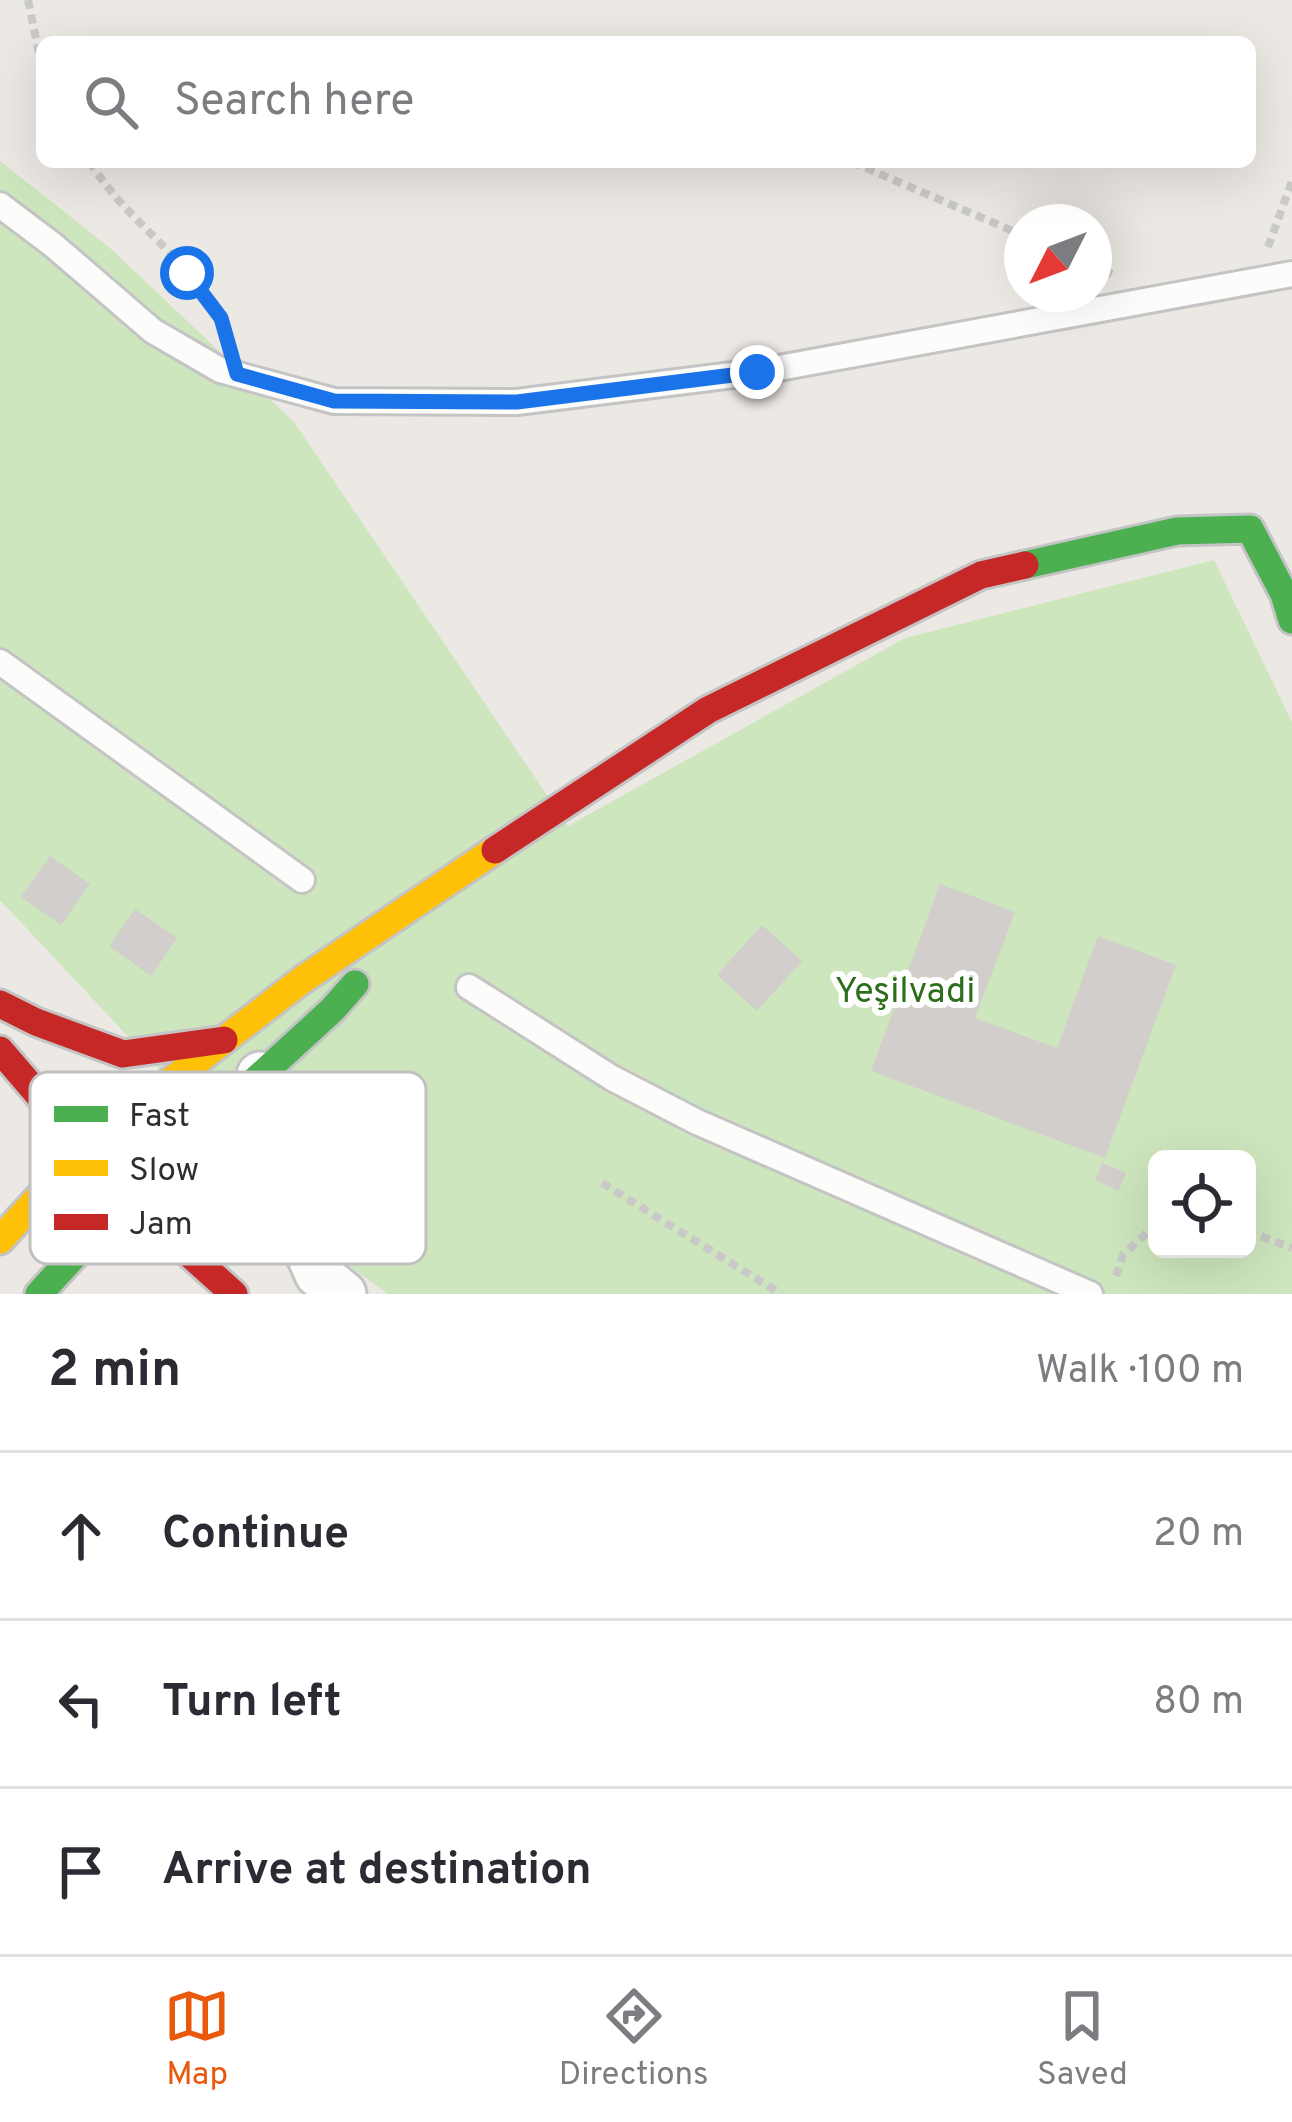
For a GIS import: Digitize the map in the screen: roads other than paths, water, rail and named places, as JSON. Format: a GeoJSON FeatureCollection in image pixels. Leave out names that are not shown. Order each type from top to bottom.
{"type":"FeatureCollection","features":[{"type":"Feature","properties":{"kind":"street"},"geometry":{"type":"LineString","coordinates":[[183,1072],[302,980],[708,710],[981,575],[1177,531],[1250,529],[1284,594],[1292,620]]}},
{"type":"Feature","properties":{"kind":"street"},"geometry":{"type":"LineString","coordinates":[[263,1072],[333,1009],[450,879]]}},
{"type":"Feature","properties":{"kind":"street"},"geometry":{"type":"LineString","coordinates":[[0,1004],[123,1054],[224,1040]]}},
{"type":"Feature","properties":{"kind":"street"},"geometry":{"type":"LineString","coordinates":[[0,1050],[30,1085]]}},
{"type":"Feature","properties":{"kind":"street"},"geometry":{"type":"LineString","coordinates":[[201,1264],[234,1294]]}},
{"type":"Feature","properties":{"kind":"street"},"geometry":{"type":"LineString","coordinates":[[314,1264],[318,1274],[343,1294]]}},
{"type":"Feature","properties":{"kind":"lane"},"geometry":{"type":"LineString","coordinates":[[0,205],[153,331],[220,370],[334,401],[517,402],[757,372],[1292,274]]}},
{"type":"Feature","properties":{"kind":"lane"},"geometry":{"type":"LineString","coordinates":[[0,662],[302,880]]}},
{"type":"Feature","properties":{"kind":"lane"},"geometry":{"type":"LineString","coordinates":[[469,987],[612,1078],[697,1123],[1090,1294]]}},
{"type":"Feature","properties":{"kind":"park label","name":"Yeşilvadi"},"geometry":{"type":"Point","coordinates":[905,989]}}]}
